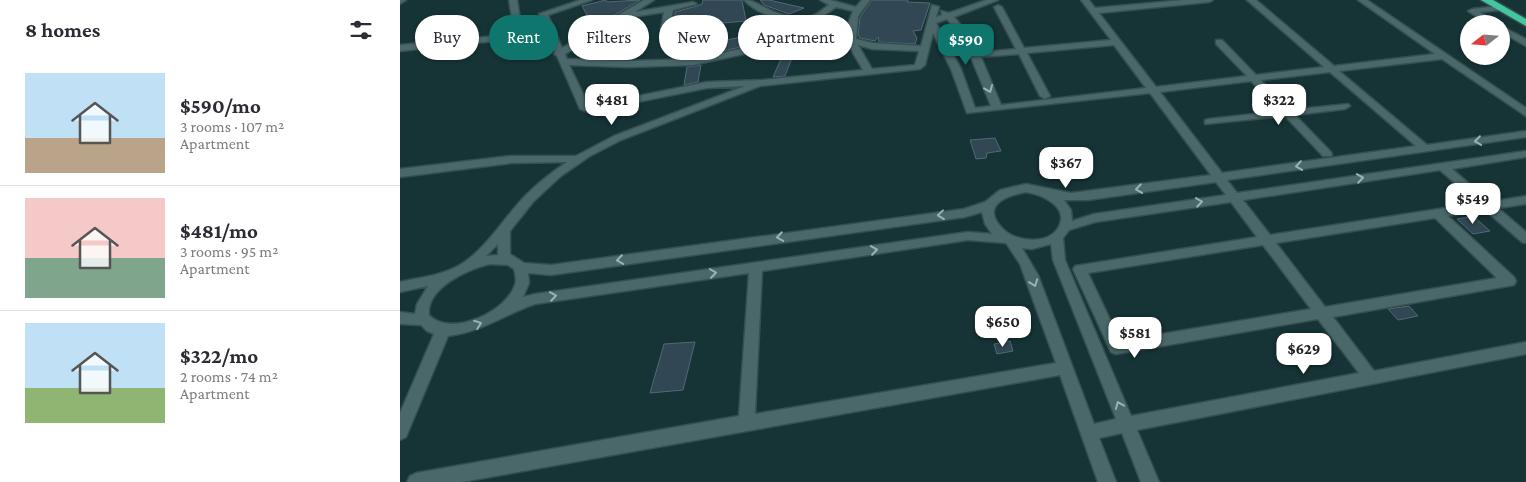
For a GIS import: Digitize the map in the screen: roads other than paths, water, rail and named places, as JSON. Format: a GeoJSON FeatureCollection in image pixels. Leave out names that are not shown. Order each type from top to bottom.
{"type":"FeatureCollection","features":[{"type":"Feature","properties":{"kind":"highway"},"geometry":{"type":"LineString","coordinates":[[1486,0],[1526,23]]}},
{"type":"Feature","properties":{"kind":"street"},"geometry":{"type":"LineString","coordinates":[[400,48],[509,37],[518,31],[513,0]]}},
{"type":"Feature","properties":{"kind":"street"},"geometry":{"type":"LineString","coordinates":[[588,0],[543,14],[560,58],[583,107],[588,109],[707,86],[762,83],[917,67],[920,65],[934,3]]}},
{"type":"Feature","properties":{"kind":"street"},"geometry":{"type":"LineString","coordinates":[[627,15],[650,0]]}},
{"type":"Feature","properties":{"kind":"street"},"geometry":{"type":"LineString","coordinates":[[748,0],[759,8],[778,15]]}},
{"type":"Feature","properties":{"kind":"street"},"geometry":{"type":"LineString","coordinates":[[824,0],[834,5],[859,10]]}},
{"type":"Feature","properties":{"kind":"street"},"geometry":{"type":"LineString","coordinates":[[853,21],[855,14],[866,0]]}},
{"type":"Feature","properties":{"kind":"street"},"geometry":{"type":"LineString","coordinates":[[1085,0],[1371,378]]}},
{"type":"Feature","properties":{"kind":"street"},"geometry":{"type":"LineString","coordinates":[[1093,11],[1209,0]]}},
{"type":"Feature","properties":{"kind":"street"},"geometry":{"type":"LineString","coordinates":[[1251,0],[1424,148]]}},
{"type":"Feature","properties":{"kind":"street"},"geometry":{"type":"LineString","coordinates":[[1362,0],[1526,113]]}},
{"type":"Feature","properties":{"kind":"street"},"geometry":{"type":"LineString","coordinates":[[934,3],[950,16],[970,45],[997,108]]}},
{"type":"Feature","properties":{"kind":"street"},"geometry":{"type":"LineString","coordinates":[[629,15],[674,5],[693,4]]}},
{"type":"Feature","properties":{"kind":"street"},"geometry":{"type":"LineString","coordinates":[[931,22],[996,4],[1044,96]]}},
{"type":"Feature","properties":{"kind":"street"},"geometry":{"type":"LineString","coordinates":[[818,15],[834,5]]}},
{"type":"Feature","properties":{"kind":"street"},"geometry":{"type":"LineString","coordinates":[[1479,15],[1472,11],[1499,8]]}},
{"type":"Feature","properties":{"kind":"street"},"geometry":{"type":"LineString","coordinates":[[931,22],[956,69],[971,111],[1443,56]]}},
{"type":"Feature","properties":{"kind":"street"},"geometry":{"type":"LineString","coordinates":[[1510,33],[1526,43]]}},
{"type":"Feature","properties":{"kind":"street"},"geometry":{"type":"LineString","coordinates":[[853,40],[872,46],[924,49]]}},
{"type":"Feature","properties":{"kind":"street"},"geometry":{"type":"LineString","coordinates":[[853,42],[861,61],[870,72]]}},
{"type":"Feature","properties":{"kind":"street"},"geometry":{"type":"LineString","coordinates":[[984,55],[1117,42]]}},
{"type":"Feature","properties":{"kind":"street"},"geometry":{"type":"LineString","coordinates":[[1219,42],[1327,154]]}},
{"type":"Feature","properties":{"kind":"street"},"geometry":{"type":"LineString","coordinates":[[560,58],[568,52]]}},
{"type":"Feature","properties":{"kind":"street"},"geometry":{"type":"LineString","coordinates":[[560,58],[636,64],[693,62],[738,53]]}},
{"type":"Feature","properties":{"kind":"street"},"geometry":{"type":"LineString","coordinates":[[464,268],[487,249],[529,197],[548,179],[576,159],[630,132],[762,83]]}},
{"type":"Feature","properties":{"kind":"street"},"geometry":{"type":"LineString","coordinates":[[1209,122],[1345,106]]}},
{"type":"Feature","properties":{"kind":"street"},"geometry":{"type":"LineString","coordinates":[[400,288],[448,276],[464,268],[497,260],[536,270],[561,268],[965,213],[989,205],[1003,192],[1014,189],[1026,188],[1071,197],[1088,196],[1526,134]]}},
{"type":"Feature","properties":{"kind":"street"},"geometry":{"type":"LineString","coordinates":[[506,308],[535,299],[968,236],[1038,244],[1094,218],[1526,154]]}},
{"type":"Feature","properties":{"kind":"street"},"geometry":{"type":"LineString","coordinates":[[400,172],[538,158],[576,159]]}},
{"type":"Feature","properties":{"kind":"street"},"geometry":{"type":"LineString","coordinates":[[1442,166],[1526,239]]}},
{"type":"Feature","properties":{"kind":"street"},"geometry":{"type":"LineString","coordinates":[[1050,194],[1059,200],[1068,218],[1061,232],[1059,260],[1150,482]]}},
{"type":"Feature","properties":{"kind":"street"},"geometry":{"type":"LineString","coordinates":[[1438,214],[1509,281],[1116,348],[1080,269],[1526,200]]}},
{"type":"Feature","properties":{"kind":"street"},"geometry":{"type":"LineString","coordinates":[[989,205],[987,212],[991,227],[1008,240],[1026,262],[1107,482]]}},
{"type":"Feature","properties":{"kind":"street"},"geometry":{"type":"LineString","coordinates":[[448,276],[425,300],[422,310],[424,320],[431,327],[443,330],[458,330],[475,326],[506,308],[517,298],[523,286],[525,276],[516,264],[504,256],[504,230]]}},
{"type":"Feature","properties":{"kind":"street"},"geometry":{"type":"LineString","coordinates":[[747,422],[756,267]]}},
{"type":"Feature","properties":{"kind":"street"},"geometry":{"type":"LineString","coordinates":[[400,318],[424,320]]}},
{"type":"Feature","properties":{"kind":"street"},"geometry":{"type":"LineString","coordinates":[[400,432],[443,330]]}},
{"type":"Feature","properties":{"kind":"street"},"geometry":{"type":"LineString","coordinates":[[1089,432],[1526,348]]}},
{"type":"Feature","properties":{"kind":"street"},"geometry":{"type":"LineString","coordinates":[[416,482],[747,422],[1065,368]]}}]}
